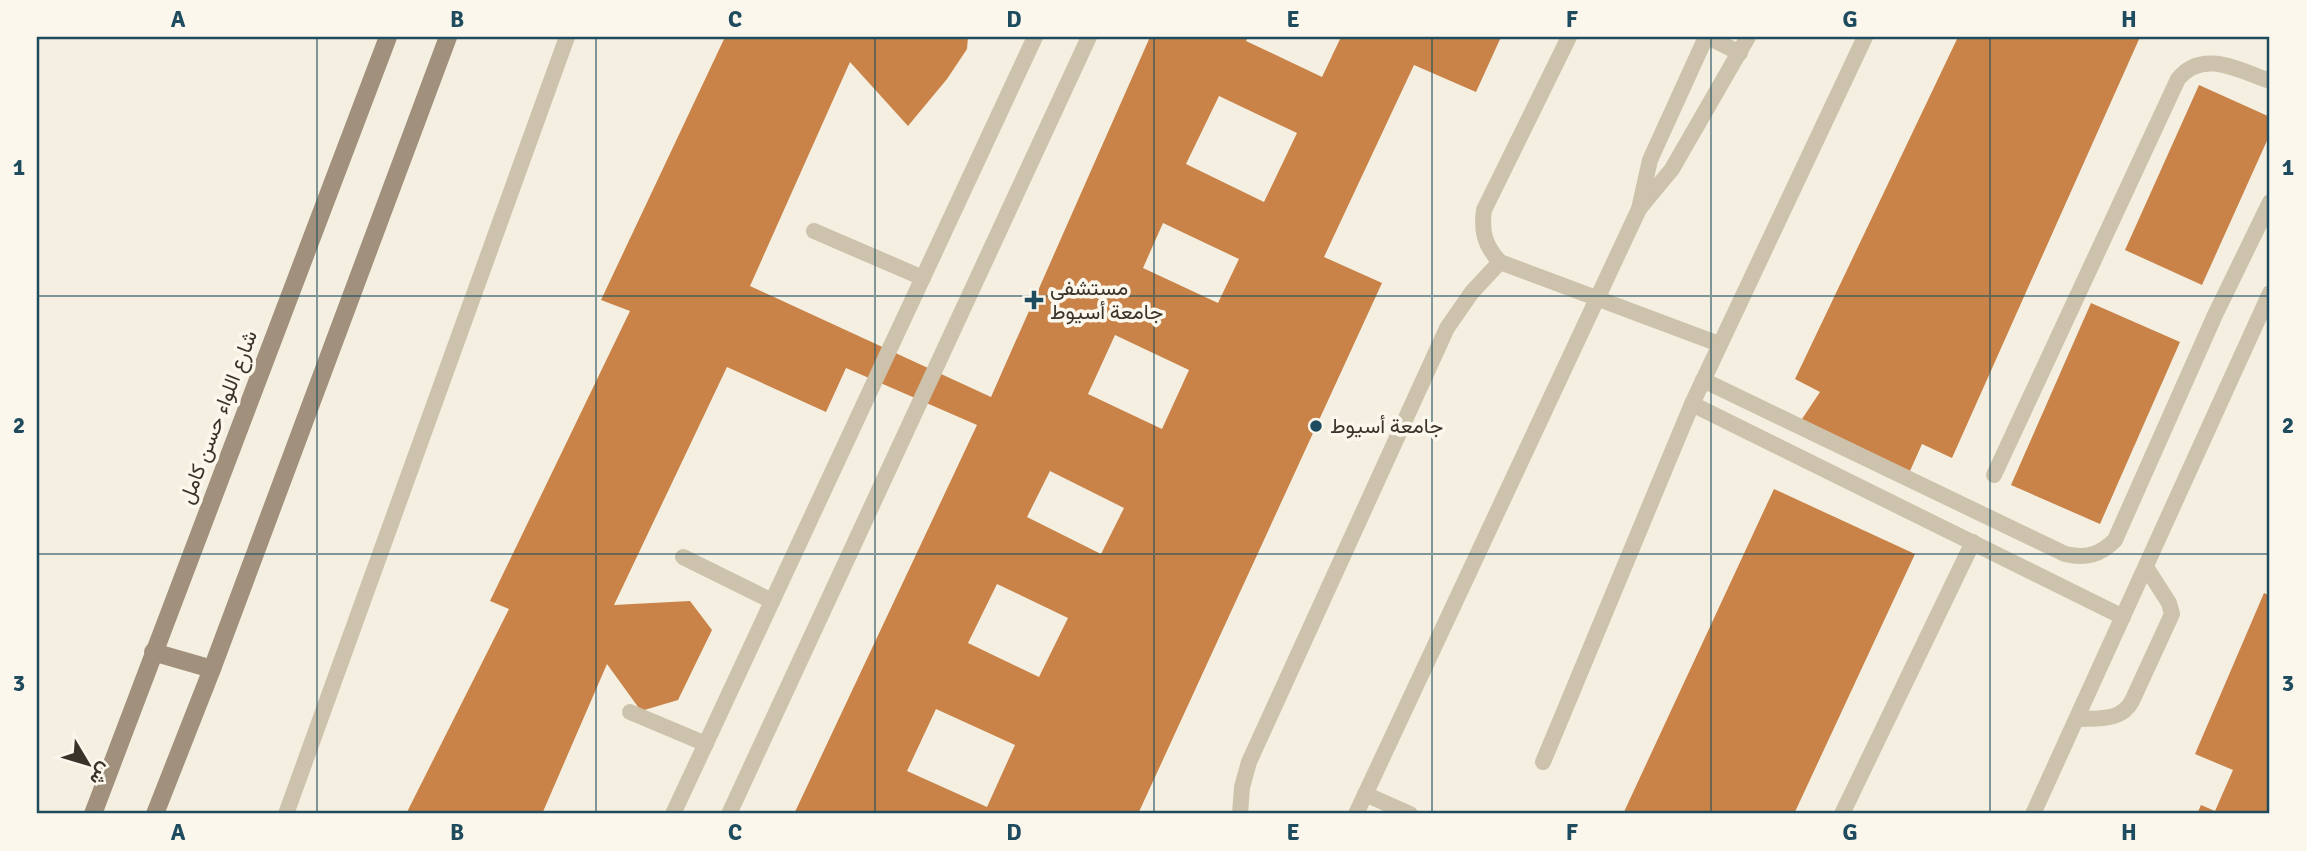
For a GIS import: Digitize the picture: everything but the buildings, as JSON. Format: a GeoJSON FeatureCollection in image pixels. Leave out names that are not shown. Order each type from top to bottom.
{"type":"FeatureCollection","features":[{"type":"Feature","properties":{"kind":"main road","name":"شارع اللواء حسن كامل"},"geometry":{"type":"LineString","coordinates":[[93,814],[388,37]]}},
{"type":"Feature","properties":{"kind":"main road"},"geometry":{"type":"LineString","coordinates":[[155,814],[212,669],[448,37]]}},
{"type":"Feature","properties":{"kind":"main road"},"geometry":{"type":"LineString","coordinates":[[153,652],[212,669]]}},
{"type":"Feature","properties":{"kind":"lane"},"geometry":{"type":"LineString","coordinates":[[286,814],[568,37]]}},
{"type":"Feature","properties":{"kind":"lane"},"geometry":{"type":"LineString","coordinates":[[673,814],[1035,37]]}},
{"type":"Feature","properties":{"kind":"lane"},"geometry":{"type":"LineString","coordinates":[[729,814],[1090,37]]}},
{"type":"Feature","properties":{"kind":"lane"},"geometry":{"type":"LineString","coordinates":[[1569,37],[1484,210],[1484,239],[1490,252],[1500,262],[1719,344]]}},
{"type":"Feature","properties":{"kind":"lane"},"geometry":{"type":"LineString","coordinates":[[1356,814],[1639,208],[1650,160],[1707,37],[1740,53]]}},
{"type":"Feature","properties":{"kind":"lane"},"geometry":{"type":"LineString","coordinates":[[1639,208],[1672,169],[1748,37]]}},
{"type":"Feature","properties":{"kind":"lane"},"geometry":{"type":"LineString","coordinates":[[1543,762],[1692,404],[1865,37]]}},
{"type":"Feature","properties":{"kind":"lane"},"geometry":{"type":"LineString","coordinates":[[1994,475],[2178,79],[2193,65],[2205,62],[2218,63],[2270,81]]}},
{"type":"Feature","properties":{"kind":"lane"},"geometry":{"type":"LineString","coordinates":[[1703,380],[2065,554],[2087,557],[2098,554],[2115,540],[2215,315],[2270,202]]}},
{"type":"Feature","properties":{"kind":"lane"},"geometry":{"type":"LineString","coordinates":[[814,232],[923,278]]}},
{"type":"Feature","properties":{"kind":"lane"},"geometry":{"type":"LineString","coordinates":[[1240,814],[1242,787],[1249,762],[1447,328],[1472,292],[1500,262]]}},
{"type":"Feature","properties":{"kind":"lane"},"geometry":{"type":"LineString","coordinates":[[2033,814],[2270,293]]}},
{"type":"Feature","properties":{"kind":"lane"},"geometry":{"type":"LineString","coordinates":[[1692,404],[2123,617]]}},
{"type":"Feature","properties":{"kind":"lane"},"geometry":{"type":"LineString","coordinates":[[1842,814],[1973,542]]}},
{"type":"Feature","properties":{"kind":"lane"},"geometry":{"type":"LineString","coordinates":[[683,557],[772,601]]}},
{"type":"Feature","properties":{"kind":"lane"},"geometry":{"type":"LineString","coordinates":[[2077,719],[2112,718],[2124,712],[2132,701],[2171,619],[2169,603],[2146,568]]}},
{"type":"Feature","properties":{"kind":"lane"},"geometry":{"type":"LineString","coordinates":[[630,712],[706,744]]}},
{"type":"Feature","properties":{"kind":"lane"},"geometry":{"type":"LineString","coordinates":[[1365,794],[1410,814]]}},
{"type":"Feature","properties":{"kind":"place","name":"مستشفی جامعة أسيوط"},"geometry":{"type":"Point","coordinates":[1034,300]}},
{"type":"Feature","properties":{"kind":"place","name":"جامعة أسيوط"},"geometry":{"type":"Point","coordinates":[1316,426]}}]}
